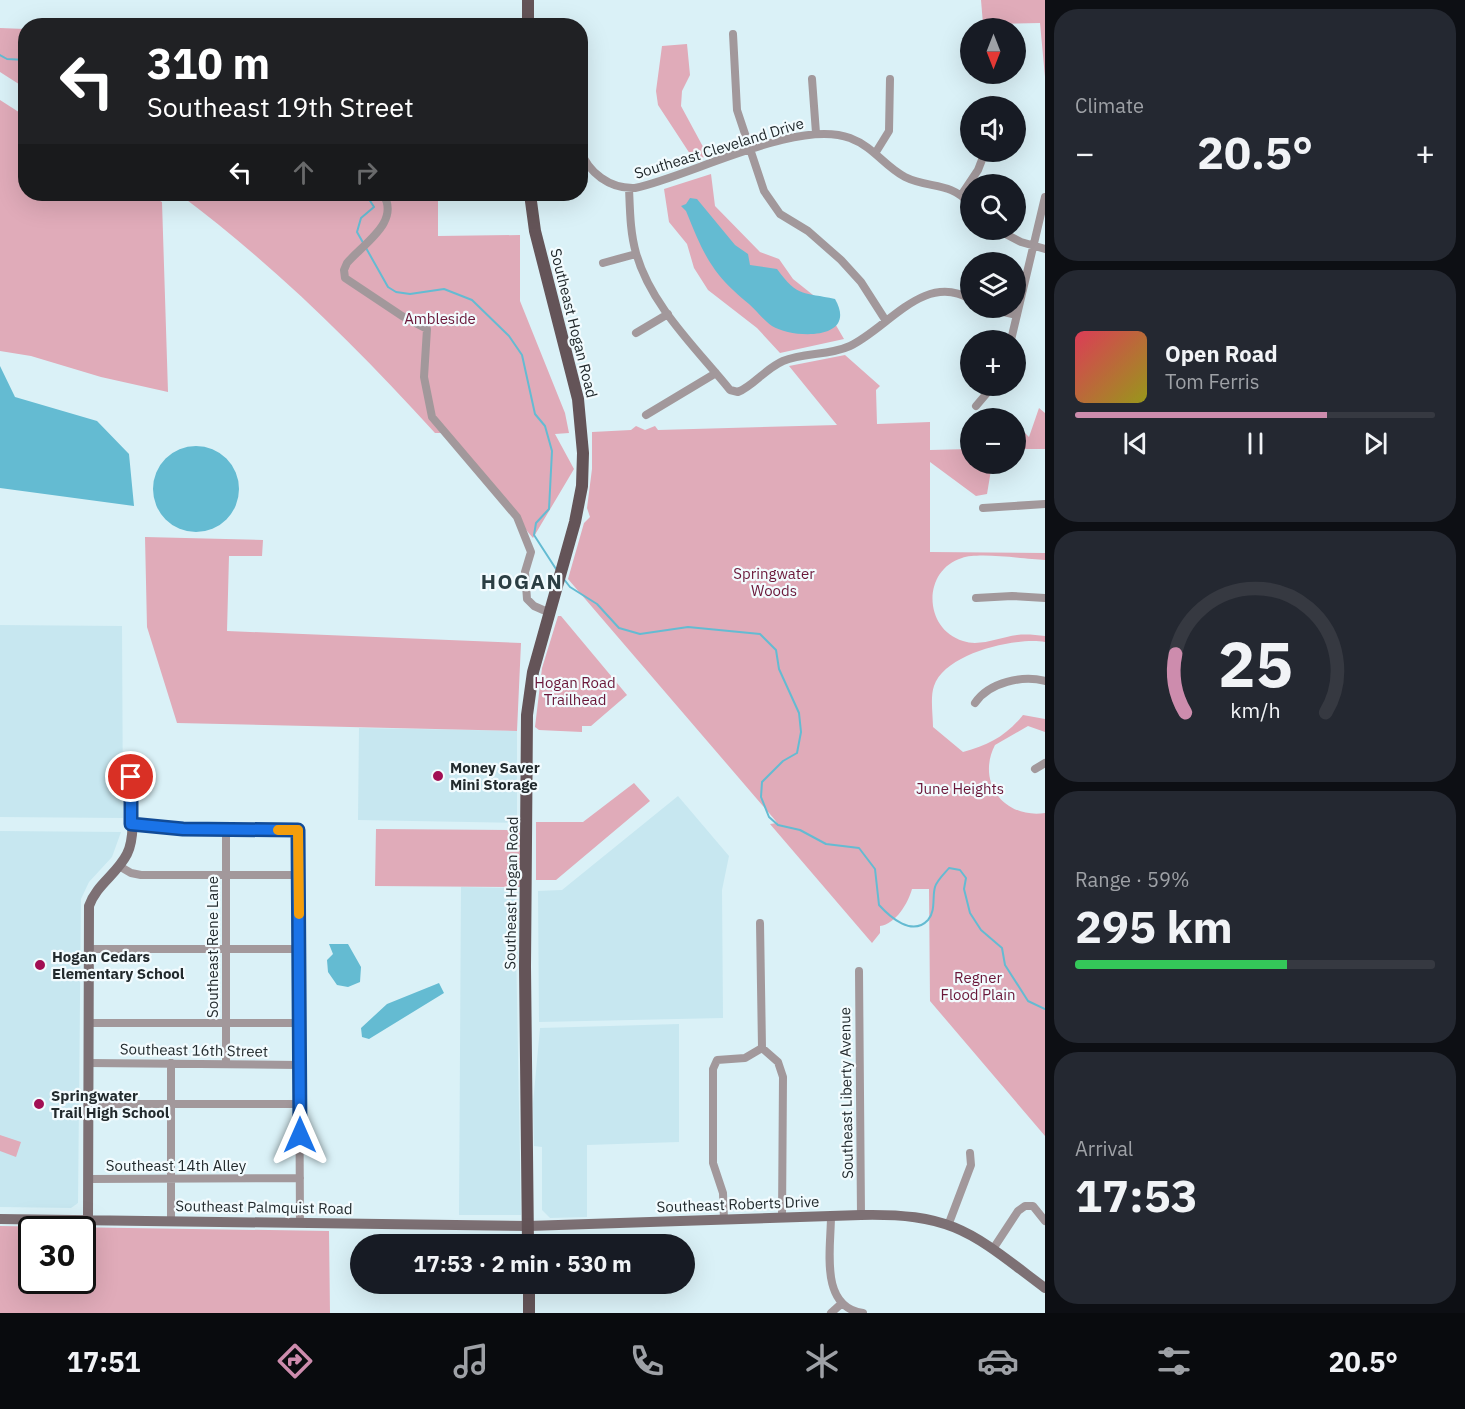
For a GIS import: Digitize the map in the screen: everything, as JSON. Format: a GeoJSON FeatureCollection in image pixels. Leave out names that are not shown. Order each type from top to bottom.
{"type":"FeatureCollection","features":[{"type":"Feature","properties":{"kind":"main road"},"geometry":{"type":"LineString","coordinates":[[528,0],[528,18]]}},
{"type":"Feature","properties":{"kind":"main road","name":"Southeast Hogan Road"},"geometry":{"type":"LineString","coordinates":[[528,1234],[525,976],[527,727],[533,672],[558,587],[582,486],[582,427],[572,371],[535,231],[531,201]]}},
{"type":"Feature","properties":{"kind":"main road"},"geometry":{"type":"LineString","coordinates":[[529,1294],[530,1313]]}},
{"type":"Feature","properties":{"kind":"street"},"geometry":{"type":"LineString","coordinates":[[733,34],[735,99],[764,191],[780,214],[808,231],[836,255],[861,282],[886,321]]}},
{"type":"Feature","properties":{"kind":"street"},"geometry":{"type":"LineString","coordinates":[[812,79],[816,133]]}},
{"type":"Feature","properties":{"kind":"street"},"geometry":{"type":"LineString","coordinates":[[876,152],[889,131],[890,79]]}},
{"type":"Feature","properties":{"kind":"street","name":"Southeast Cleveland Drive"},"geometry":{"type":"LineString","coordinates":[[588,162],[595,174],[610,184],[629,188],[816,133],[847,137],[876,152],[901,175],[914,182],[948,187],[960,193]]}},
{"type":"Feature","properties":{"kind":"street"},"geometry":{"type":"LineString","coordinates":[[629,188],[631,230],[636,254],[645,277],[668,314],[730,390],[738,393],[765,370],[795,356],[828,353],[851,346],[932,293],[953,292],[960,295]]}},
{"type":"Feature","properties":{"kind":"street"},"geometry":{"type":"LineString","coordinates":[[1026,277],[1045,197]]}},
{"type":"Feature","properties":{"kind":"street"},"geometry":{"type":"LineString","coordinates":[[386,201],[388,216],[367,243],[352,257],[344,270],[345,278],[402,316],[428,330],[424,377],[432,417],[517,517],[531,552],[525,577],[527,598],[530,603],[550,613]]}},
{"type":"Feature","properties":{"kind":"street"},"geometry":{"type":"LineString","coordinates":[[1019,240],[1033,247],[1045,249]]}},
{"type":"Feature","properties":{"kind":"street"},"geometry":{"type":"LineString","coordinates":[[603,263],[636,254]]}},
{"type":"Feature","properties":{"kind":"street"},"geometry":{"type":"LineString","coordinates":[[636,333],[668,314]]}},
{"type":"Feature","properties":{"kind":"street"},"geometry":{"type":"LineString","coordinates":[[646,415],[716,373]]}},
{"type":"Feature","properties":{"kind":"street"},"geometry":{"type":"LineString","coordinates":[[976,406],[984,396]]}},
{"type":"Feature","properties":{"kind":"street"},"geometry":{"type":"LineString","coordinates":[[983,508],[1045,504]]}},
{"type":"Feature","properties":{"kind":"street"},"geometry":{"type":"LineString","coordinates":[[976,598],[1012,596],[1045,598]]}},
{"type":"Feature","properties":{"kind":"street"},"geometry":{"type":"LineString","coordinates":[[975,703],[981,695],[1013,681],[1027,678],[1045,681]]}},
{"type":"Feature","properties":{"kind":"street"},"geometry":{"type":"LineString","coordinates":[[1035,769],[1045,763]]}},
{"type":"Feature","properties":{"kind":"street"},"geometry":{"type":"LineString","coordinates":[[87,1216],[88,914],[92,899],[119,866],[130,845],[131,771]]}},
{"type":"Feature","properties":{"kind":"street"},"geometry":{"type":"LineString","coordinates":[[131,824],[226,830],[298,830],[300,1223]]}},
{"type":"Feature","properties":{"kind":"street","name":"Southeast Rene Lane"},"geometry":{"type":"LineString","coordinates":[[226,830],[226,1064]]}},
{"type":"Feature","properties":{"kind":"street"},"geometry":{"type":"LineString","coordinates":[[119,866],[136,874],[298,875]]}},
{"type":"Feature","properties":{"kind":"street"},"geometry":{"type":"LineString","coordinates":[[760,923],[762,1048],[778,1062],[783,1077],[782,1218]]}},
{"type":"Feature","properties":{"kind":"street"},"geometry":{"type":"LineString","coordinates":[[88,949],[299,949]]}},
{"type":"Feature","properties":{"kind":"street","name":"Southeast Liberty Avenue"},"geometry":{"type":"LineString","coordinates":[[858,971],[861,1215]]}},
{"type":"Feature","properties":{"kind":"street"},"geometry":{"type":"LineString","coordinates":[[88,1023],[299,1023]]}},
{"type":"Feature","properties":{"kind":"street"},"geometry":{"type":"LineString","coordinates":[[724,1220],[723,1193],[713,1163],[713,1069],[717,1060],[746,1058],[762,1048]]}},
{"type":"Feature","properties":{"kind":"street","name":"Southeast 16th Street"},"geometry":{"type":"LineString","coordinates":[[88,1063],[299,1065]]}},
{"type":"Feature","properties":{"kind":"street"},"geometry":{"type":"LineString","coordinates":[[171,1063],[171,1221]]}},
{"type":"Feature","properties":{"kind":"street"},"geometry":{"type":"LineString","coordinates":[[88,1104],[300,1104]]}},
{"type":"Feature","properties":{"kind":"street"},"geometry":{"type":"LineString","coordinates":[[949,1223],[971,1165],[970,1153]]}},
{"type":"Feature","properties":{"kind":"street","name":"Southeast 14th Alley"},"geometry":{"type":"LineString","coordinates":[[88,1179],[300,1178]]}},
{"type":"Feature","properties":{"kind":"street"},"geometry":{"type":"LineString","coordinates":[[993,1249],[1018,1211],[1025,1206],[1033,1206],[1045,1221]]}},
{"type":"Feature","properties":{"kind":"street","name":"Southeast Roberts Drive"},"geometry":{"type":"LineString","coordinates":[[528,1226],[915,1215],[949,1223],[993,1249],[1045,1288]]}},
{"type":"Feature","properties":{"kind":"street"},"geometry":{"type":"LineString","coordinates":[[831,1216],[832,1284],[841,1304],[863,1313]]}},
{"type":"Feature","properties":{"kind":"street","name":"Southeast Palmquist Road"},"geometry":{"type":"LineString","coordinates":[[0,1219],[18,1219]]}},
{"type":"Feature","properties":{"kind":"street","name":"Southeast Palmquist Road"},"geometry":{"type":"LineString","coordinates":[[96,1220],[528,1226]]}},
{"type":"Feature","properties":{"kind":"street"},"geometry":{"type":"LineString","coordinates":[[831,1313],[841,1304]]}},
{"type":"Feature","properties":{"kind":"shaded area"},"geometry":{"type":"Polygon","coordinates":[[[0,625],[122,626],[123,818],[0,817],[0,625]]]}},
{"type":"Feature","properties":{"kind":"shaded area","name":"Money Saver Mini Storage"},"geometry":{"type":"Polygon","coordinates":[[[359,728],[517,731],[517,823],[358,820],[359,728]]]}},
{"type":"Feature","properties":{"kind":"shaded area"},"geometry":{"type":"Polygon","coordinates":[[[678,796],[729,856],[722,890],[723,1018],[539,1022],[538,891],[562,890],[678,796]]]}},
{"type":"Feature","properties":{"kind":"shaded area"},"geometry":{"type":"Polygon","coordinates":[[[0,831],[121,832],[112,857],[89,882],[81,899],[78,1203],[71,1208],[0,1207],[0,831]]]}},
{"type":"Feature","properties":{"kind":"shaded area"},"geometry":{"type":"Polygon","coordinates":[[[461,887],[515,888],[521,1215],[459,1215],[461,887]]]}},
{"type":"Feature","properties":{"kind":"shaded area"},"geometry":{"type":"Polygon","coordinates":[[[679,1024],[679,1142],[587,1145],[587,1217],[550,1218],[542,1210],[542,1147],[534,1146],[533,1103],[540,1028],[679,1024]]]}},
{"type":"Feature","properties":{"kind":"green space"},"geometry":{"type":"Polygon","coordinates":[[[981,0],[1045,0],[1045,77],[1040,23],[1026,23],[1026,18],[982,18],[981,0]]]}},
{"type":"Feature","properties":{"kind":"green space"},"geometry":{"type":"Polygon","coordinates":[[[0,28],[18,29],[18,84],[0,72],[0,28]]]}},
{"type":"Feature","properties":{"kind":"green space"},"geometry":{"type":"Polygon","coordinates":[[[687,44],[690,75],[682,91],[681,106],[708,156],[694,160],[658,105],[656,91],[662,46],[687,44]]]}},
{"type":"Feature","properties":{"kind":"green space"},"geometry":{"type":"Polygon","coordinates":[[[0,100],[18,112],[18,201],[162,202],[168,392],[101,377],[31,356],[0,351],[0,100]]]}},
{"type":"Feature","properties":{"kind":"green space"},"geometry":{"type":"Polygon","coordinates":[[[711,174],[715,206],[760,252],[779,259],[793,279],[823,303],[844,339],[780,353],[757,328],[708,290],[694,268],[687,244],[669,222],[664,189],[711,174]]]}},
{"type":"Feature","properties":{"kind":"green space","name":"Ambleside"},"geometry":{"type":"Polygon","coordinates":[[[188,201],[438,201],[438,236],[520,235],[520,301],[565,413],[569,433],[555,434],[574,469],[533,538],[443,433],[435,433],[313,307],[188,201]]]}},
{"type":"Feature","properties":{"kind":"green space","name":"Springwater Woods"},"geometry":{"type":"Polygon","coordinates":[[[845,355],[880,386],[876,390],[877,424],[930,422],[930,450],[960,449],[960,474],[990,474],[987,494],[976,496],[930,462],[930,552],[1045,553],[1045,560],[970,556],[949,565],[940,574],[934,586],[935,613],[940,625],[950,634],[970,643],[1024,635],[1045,636],[1045,642],[1017,642],[1000,645],[966,656],[941,674],[934,686],[932,701],[933,727],[963,752],[996,739],[1010,729],[1023,715],[1045,719],[1045,732],[1028,726],[995,745],[990,759],[989,772],[992,784],[1006,804],[1030,813],[1045,813],[1045,1136],[930,1001],[929,889],[912,889],[900,912],[891,921],[880,926],[880,933],[872,943],[770,824],[777,823],[775,820],[568,579],[584,523],[590,517],[587,508],[592,469],[592,432],[631,430],[636,426],[645,430],[655,426],[658,430],[837,425],[789,366],[845,355]]]}},
{"type":"Feature","properties":{"kind":"green space"},"geometry":{"type":"Polygon","coordinates":[[[1039,408],[1045,413],[1045,449],[1026,449],[1026,434],[1029,437],[1039,408]]]}},
{"type":"Feature","properties":{"kind":"green space"},"geometry":{"type":"Polygon","coordinates":[[[145,537],[263,540],[262,556],[229,556],[227,631],[521,643],[517,731],[177,723],[147,627],[145,537]]]}},
{"type":"Feature","properties":{"kind":"green space","name":"Hogan Road Trailhead"},"geometry":{"type":"Polygon","coordinates":[[[558,616],[561,616],[627,695],[591,726],[582,726],[582,732],[539,730],[535,727],[542,668],[558,616]]]}},
{"type":"Feature","properties":{"kind":"green space"},"geometry":{"type":"Polygon","coordinates":[[[634,783],[650,801],[556,880],[536,880],[536,822],[583,822],[634,783]]]}},
{"type":"Feature","properties":{"kind":"green space"},"geometry":{"type":"Polygon","coordinates":[[[376,829],[520,830],[520,887],[375,886],[376,829]]]}},
{"type":"Feature","properties":{"kind":"green space"},"geometry":{"type":"Polygon","coordinates":[[[0,1135],[21,1142],[16,1157],[0,1151],[0,1135]]]}},
{"type":"Feature","properties":{"kind":"green space"},"geometry":{"type":"Polygon","coordinates":[[[0,1226],[18,1226],[18,1294],[96,1294],[96,1227],[329,1231],[330,1313],[0,1313],[0,1226]]]}},
{"type":"Feature","properties":{"kind":"water"},"geometry":{"type":"Polygon","coordinates":[[[690,198],[697,199],[735,245],[748,254],[750,265],[777,269],[796,289],[835,299],[840,313],[838,323],[831,329],[820,333],[807,334],[782,330],[769,324],[726,283],[710,262],[686,211],[681,206],[686,204],[690,198]]]}},
{"type":"Feature","properties":{"kind":"water"},"geometry":{"type":"Polygon","coordinates":[[[0,366],[15,397],[97,421],[129,454],[134,506],[0,488],[0,366]]]}},
{"type":"Feature","properties":{"kind":"water"},"geometry":{"type":"Polygon","coordinates":[[[188,446],[204,446],[227,458],[236,472],[239,489],[236,506],[227,520],[204,532],[188,532],[172,525],[160,513],[153,497],[153,481],[160,465],[172,453],[188,446]]]}},
{"type":"Feature","properties":{"kind":"water"},"geometry":{"type":"Polygon","coordinates":[[[329,944],[348,944],[361,967],[360,982],[348,987],[337,985],[328,972],[327,960],[333,954],[329,944]]]}},
{"type":"Feature","properties":{"kind":"water"},"geometry":{"type":"Polygon","coordinates":[[[439,983],[444,993],[369,1039],[362,1037],[361,1028],[387,1004],[439,983]]]}},
{"type":"Feature","properties":{"kind":"waterway"},"geometry":{"type":"LineString","coordinates":[[0,55],[7,59],[18,60]]}},
{"type":"Feature","properties":{"kind":"waterway"},"geometry":{"type":"LineString","coordinates":[[370,201],[374,207],[361,218],[357,232],[388,287],[396,292],[410,294],[444,289],[472,300],[509,336],[522,355],[535,414],[545,426],[552,451],[549,509],[536,523],[534,535],[556,569]]}},
{"type":"Feature","properties":{"kind":"waterway"},"geometry":{"type":"LineString","coordinates":[[563,578],[570,587],[597,604],[619,628],[640,634],[688,627],[760,634],[776,650],[779,669],[799,713],[801,732],[797,753],[783,761],[762,782],[761,797],[769,817],[778,825],[800,830],[826,844],[859,848],[875,869],[879,905],[895,920],[908,926],[922,925],[928,920],[932,912],[937,882],[949,868],[960,870],[966,878],[964,889],[970,913],[981,930],[1002,948],[1005,965],[1028,1001],[1045,1009]]}},
{"type":"Feature","properties":{"kind":"slow traffic"},"geometry":{"type":"LineString","coordinates":[[278,830],[298,830],[299,914]]}},
{"type":"Feature","properties":{"kind":"place","name":"Money Saver Mini Storage"},"geometry":{"type":"Point","coordinates":[438,776]}},
{"type":"Feature","properties":{"kind":"place","name":"Hogan Cedars Elementary School"},"geometry":{"type":"Point","coordinates":[40,965]}},
{"type":"Feature","properties":{"kind":"place","name":"Springwater Trail High School"},"geometry":{"type":"Point","coordinates":[39,1104]}},
{"type":"Feature","properties":{"kind":"district","name":"HOGAN"},"geometry":{"type":"Point","coordinates":[522,581]}},
{"type":"Feature","properties":{"kind":"route"},"geometry":{"type":"LineString","coordinates":[[131,777],[131,824],[183,829],[298,830],[300,1135]]}},
{"type":"Feature","properties":{"kind":"park label","name":"June Heights"},"geometry":{"type":"Point","coordinates":[960,788]}},
{"type":"Feature","properties":{"kind":"park label","name":"Regner Flood Plain"},"geometry":{"type":"Point","coordinates":[978,986]}}]}
